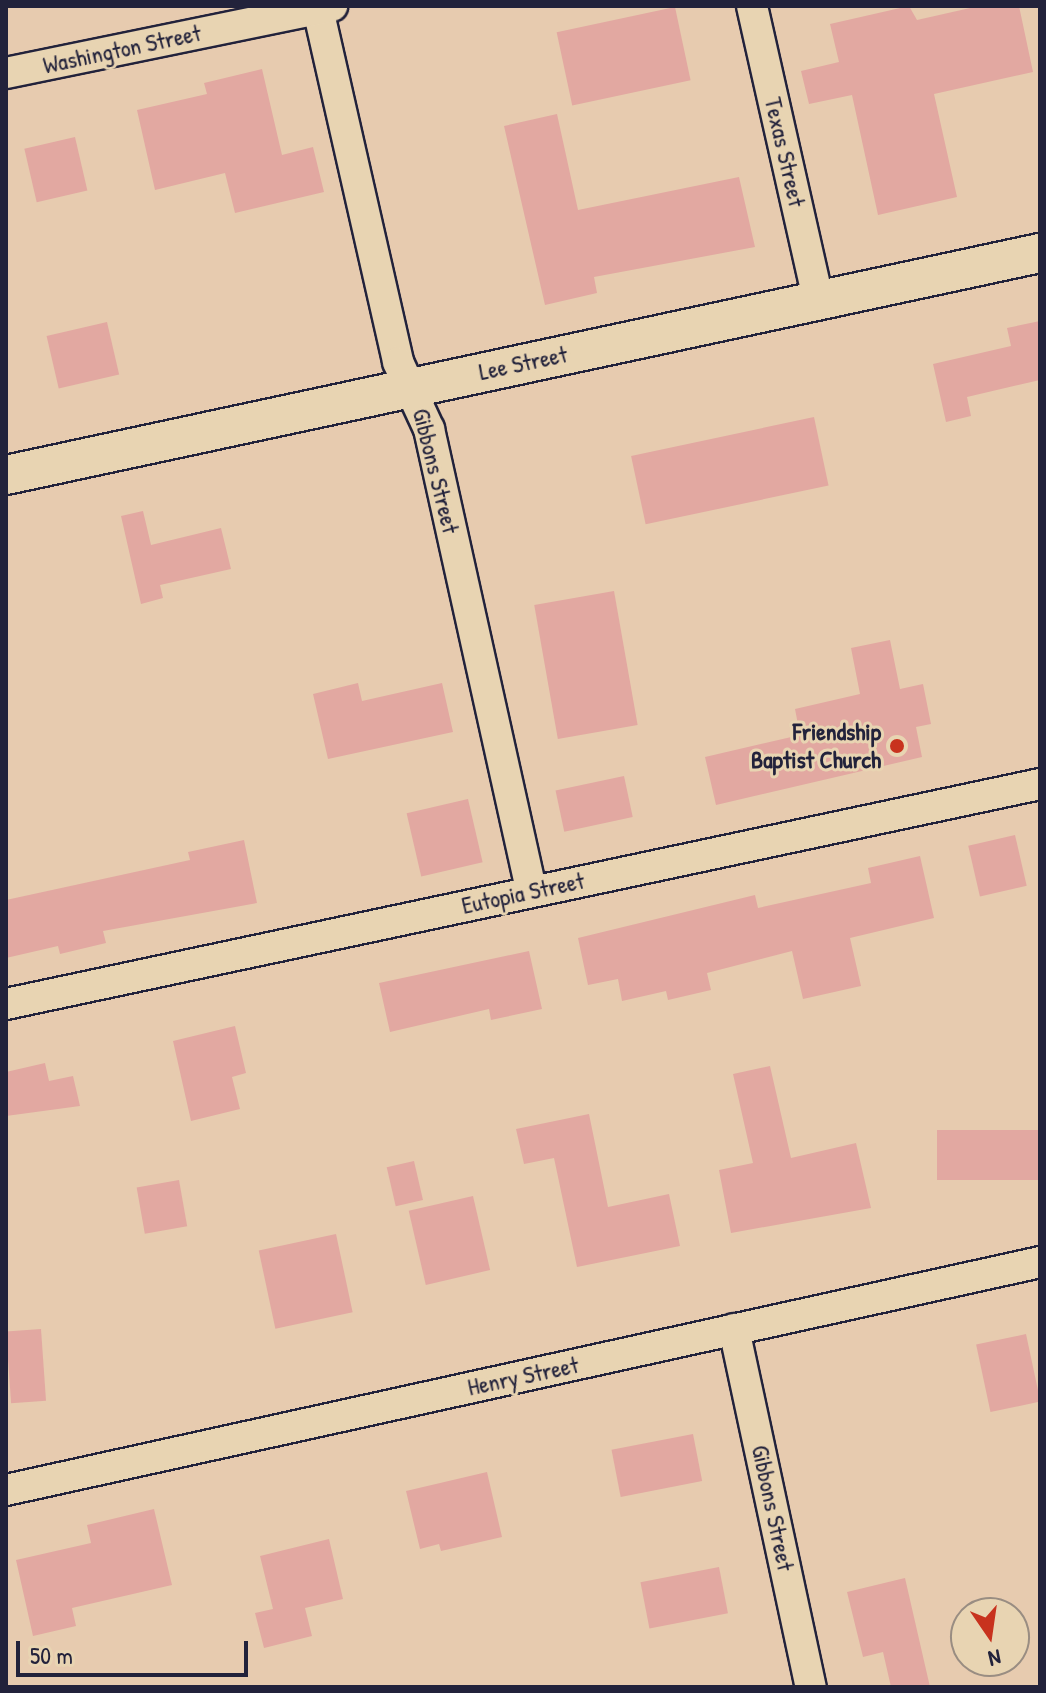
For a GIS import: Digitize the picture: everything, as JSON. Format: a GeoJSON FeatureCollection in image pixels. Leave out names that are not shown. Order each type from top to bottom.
{"type":"FeatureCollection","features":[{"type":"Feature","properties":{"kind":"main road","name":"Lee Street"},"geometry":{"type":"LineString","coordinates":[[6,475],[818,298],[1040,253]]}},
{"type":"Feature","properties":{"kind":"street","name":"Texas Street"},"geometry":{"type":"LineString","coordinates":[[752,6],[818,298]]}},
{"type":"Feature","properties":{"kind":"street","name":"Washington Street"},"geometry":{"type":"LineString","coordinates":[[6,73],[325,7]]}},
{"type":"Feature","properties":{"kind":"street","name":"Gibbons Street"},"geometry":{"type":"LineString","coordinates":[[325,7],[398,362],[413,387],[429,429],[531,890]]}},
{"type":"Feature","properties":{"kind":"street","name":"Eutopia Street"},"geometry":{"type":"LineString","coordinates":[[6,1004],[1040,784]]}},
{"type":"Feature","properties":{"kind":"street","name":"Henry Street"},"geometry":{"type":"LineString","coordinates":[[6,1490],[1040,1262]]}},
{"type":"Feature","properties":{"kind":"street","name":"Gibbons Street"},"geometry":{"type":"LineString","coordinates":[[734,1329],[811,1687]]}},
{"type":"Feature","properties":{"kind":"building"},"geometry":{"type":"Polygon","coordinates":[[[909,6],[917,20],[979,6],[1019,6],[1033,72],[934,94],[957,197],[878,215],[852,95],[809,104],[801,71],[839,62],[830,24],[909,6]]]}},
{"type":"Feature","properties":{"kind":"building"},"geometry":{"type":"Polygon","coordinates":[[[675,7],[691,80],[572,106],[557,32],[675,7]]]}},
{"type":"Feature","properties":{"kind":"building"},"geometry":{"type":"Polygon","coordinates":[[[262,69],[282,155],[313,147],[324,192],[235,213],[225,173],[155,190],[137,110],[207,94],[204,83],[262,69]]]}},
{"type":"Feature","properties":{"kind":"building"},"geometry":{"type":"Polygon","coordinates":[[[557,114],[578,210],[739,177],[755,247],[594,277],[597,293],[545,305],[504,126],[557,114]]]}},
{"type":"Feature","properties":{"kind":"building"},"geometry":{"type":"Polygon","coordinates":[[[75,137],[87,191],[37,202],[24,149],[75,137]]]}},
{"type":"Feature","properties":{"kind":"building"},"geometry":{"type":"Polygon","coordinates":[[[1040,321],[1040,380],[967,397],[971,416],[946,422],[933,364],[1011,346],[1007,328],[1040,321]]]}},
{"type":"Feature","properties":{"kind":"building"},"geometry":{"type":"Polygon","coordinates":[[[107,322],[119,375],[59,389],[47,336],[107,322]]]}},
{"type":"Feature","properties":{"kind":"building"},"geometry":{"type":"Polygon","coordinates":[[[814,417],[829,485],[646,524],[631,456],[814,417]]]}},
{"type":"Feature","properties":{"kind":"building"},"geometry":{"type":"Polygon","coordinates":[[[143,511],[151,545],[221,528],[231,569],[160,585],[163,598],[141,604],[121,516],[143,511]]]}},
{"type":"Feature","properties":{"kind":"building"},"geometry":{"type":"Polygon","coordinates":[[[614,591],[638,725],[558,739],[534,605],[614,591]]]}},
{"type":"Feature","properties":{"kind":"building"},"geometry":{"type":"Polygon","coordinates":[[[890,640],[900,689],[923,684],[931,724],[916,727],[922,757],[716,805],[705,757],[800,735],[795,709],[860,694],[851,648],[890,640]]]}},
{"type":"Feature","properties":{"kind":"building"},"geometry":{"type":"Polygon","coordinates":[[[358,683],[362,701],[442,683],[453,732],[328,759],[313,694],[358,683]]]}},
{"type":"Feature","properties":{"kind":"building"},"geometry":{"type":"Polygon","coordinates":[[[624,776],[633,817],[564,832],[556,791],[624,776]]]}},
{"type":"Feature","properties":{"kind":"building"},"geometry":{"type":"Polygon","coordinates":[[[468,799],[483,862],[421,877],[407,813],[468,799]]]}},
{"type":"Feature","properties":{"kind":"building"},"geometry":{"type":"Polygon","coordinates":[[[1015,835],[1027,886],[980,896],[968,846],[1015,835]]]}},
{"type":"Feature","properties":{"kind":"building"},"geometry":{"type":"Polygon","coordinates":[[[244,840],[257,903],[103,931],[106,943],[60,954],[58,946],[6,958],[6,900],[190,860],[188,852],[244,840]]]}},
{"type":"Feature","properties":{"kind":"building"},"geometry":{"type":"Polygon","coordinates":[[[920,856],[934,918],[850,938],[861,986],[803,999],[792,951],[707,973],[711,990],[668,1000],[666,991],[622,1001],[618,979],[588,985],[578,938],[755,895],[758,908],[871,883],[868,868],[920,856]]]}},
{"type":"Feature","properties":{"kind":"building"},"geometry":{"type":"Polygon","coordinates":[[[529,951],[542,1009],[491,1020],[489,1009],[390,1032],[379,983],[529,951]]]}},
{"type":"Feature","properties":{"kind":"building"},"geometry":{"type":"Polygon","coordinates":[[[235,1026],[246,1073],[232,1077],[240,1109],[191,1121],[173,1041],[235,1026]]]}},
{"type":"Feature","properties":{"kind":"building"},"geometry":{"type":"Polygon","coordinates":[[[45,1063],[49,1081],[73,1076],[80,1106],[6,1116],[6,1072],[45,1063]]]}},
{"type":"Feature","properties":{"kind":"building"},"geometry":{"type":"Polygon","coordinates":[[[770,1066],[791,1158],[856,1143],[871,1208],[731,1233],[719,1170],[753,1163],[733,1074],[770,1066]]]}},
{"type":"Feature","properties":{"kind":"building"},"geometry":{"type":"Polygon","coordinates":[[[589,1114],[608,1207],[669,1194],[680,1246],[577,1267],[554,1158],[524,1164],[516,1129],[589,1114]]]}},
{"type":"Feature","properties":{"kind":"building"},"geometry":{"type":"Polygon","coordinates":[[[937,1130],[1040,1130],[1040,1180],[937,1180],[937,1130]]]}},
{"type":"Feature","properties":{"kind":"building"},"geometry":{"type":"Polygon","coordinates":[[[414,1161],[423,1200],[396,1206],[387,1167],[414,1161]]]}},
{"type":"Feature","properties":{"kind":"building"},"geometry":{"type":"Polygon","coordinates":[[[179,1180],[187,1226],[145,1234],[137,1187],[179,1180]]]}},
{"type":"Feature","properties":{"kind":"building"},"geometry":{"type":"Polygon","coordinates":[[[473,1196],[490,1270],[426,1285],[409,1211],[473,1196]]]}},
{"type":"Feature","properties":{"kind":"building"},"geometry":{"type":"Polygon","coordinates":[[[336,1234],[353,1312],[275,1329],[259,1250],[336,1234]]]}},
{"type":"Feature","properties":{"kind":"building"},"geometry":{"type":"Polygon","coordinates":[[[41,1329],[46,1401],[11,1403],[6,1331],[41,1329]]]}},
{"type":"Feature","properties":{"kind":"building"},"geometry":{"type":"Polygon","coordinates":[[[1026,1334],[1040,1402],[990,1412],[976,1345],[1026,1334]]]}},
{"type":"Feature","properties":{"kind":"building"},"geometry":{"type":"Polygon","coordinates":[[[693,1434],[702,1481],[621,1497],[612,1450],[693,1434]]]}},
{"type":"Feature","properties":{"kind":"building"},"geometry":{"type":"Polygon","coordinates":[[[487,1472],[502,1537],[441,1551],[439,1544],[420,1549],[406,1491],[487,1472]]]}},
{"type":"Feature","properties":{"kind":"building"},"geometry":{"type":"Polygon","coordinates":[[[154,1509],[172,1585],[72,1608],[76,1626],[33,1636],[16,1560],[91,1543],[87,1525],[154,1509]]]}},
{"type":"Feature","properties":{"kind":"building"},"geometry":{"type":"Polygon","coordinates":[[[329,1539],[343,1599],[305,1608],[312,1636],[264,1648],[255,1613],[273,1609],[260,1556],[329,1539]]]}},
{"type":"Feature","properties":{"kind":"building"},"geometry":{"type":"Polygon","coordinates":[[[719,1567],[728,1613],[649,1628],[640,1582],[719,1567]]]}},
{"type":"Feature","properties":{"kind":"building"},"geometry":{"type":"Polygon","coordinates":[[[905,1578],[930,1687],[891,1687],[883,1652],[863,1657],[847,1592],[905,1578]]]}},
{"type":"Feature","properties":{"kind":"place","name":"Friendship Baptist Church"},"geometry":{"type":"Point","coordinates":[897,746]}}]}
